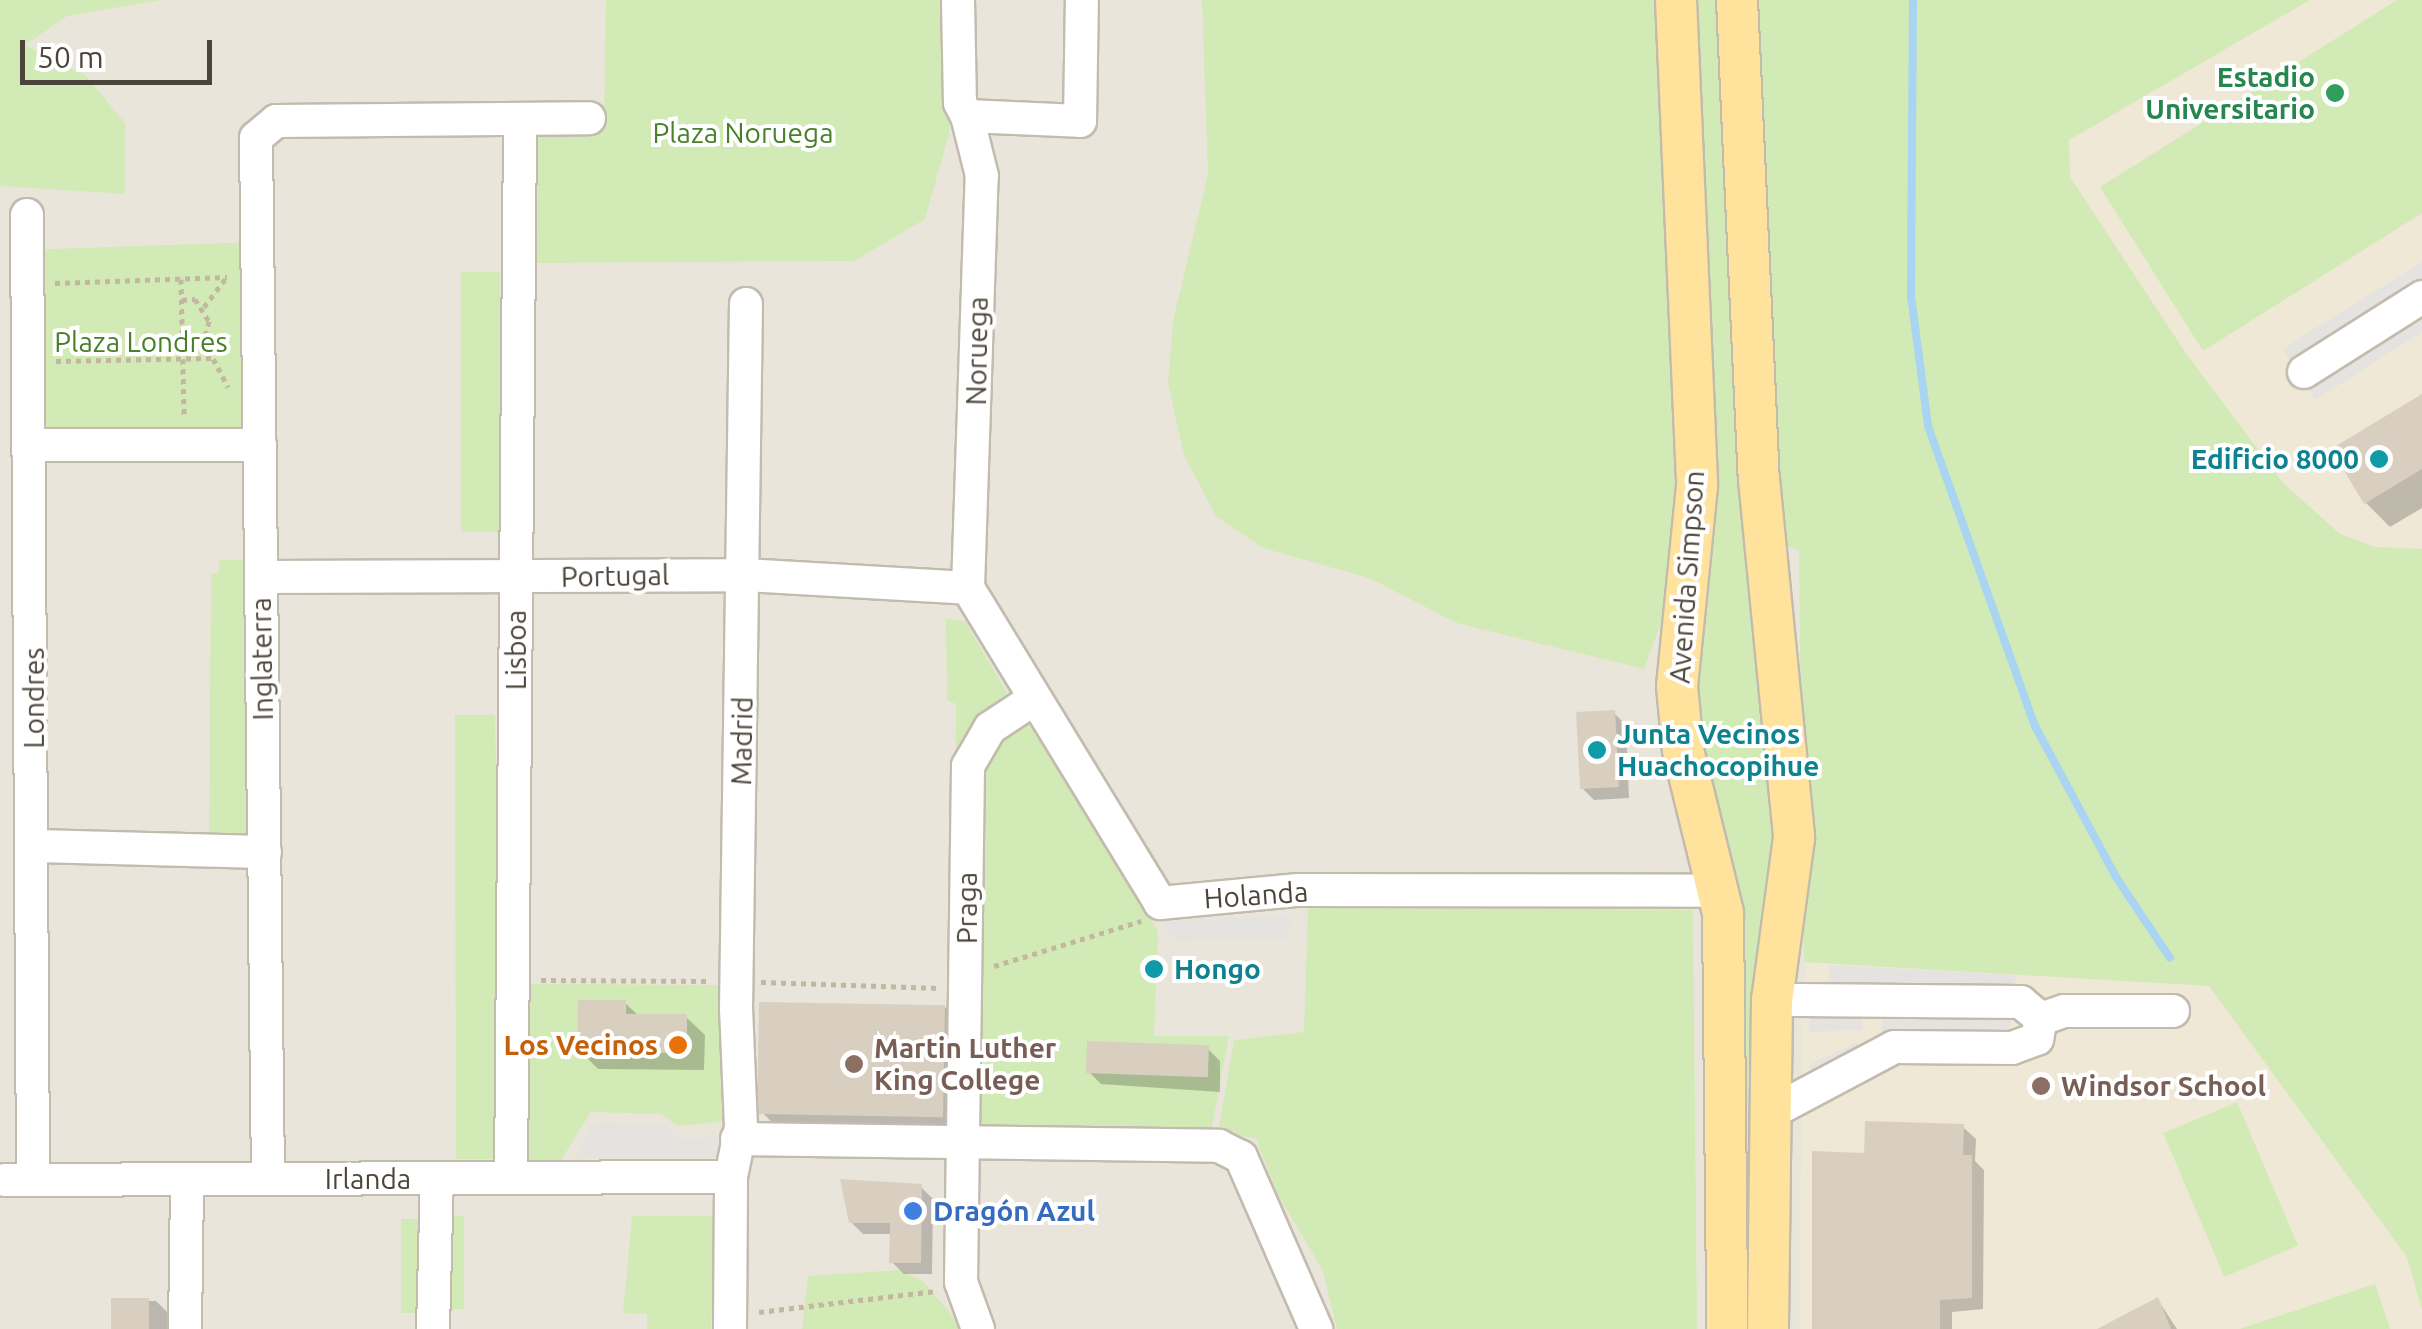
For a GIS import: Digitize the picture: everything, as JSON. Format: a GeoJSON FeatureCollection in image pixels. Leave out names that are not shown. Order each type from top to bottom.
{"type":"FeatureCollection","features":[{"type":"Feature","properties":{"kind":"main road","name":"Avenida Simpson"},"geometry":{"type":"LineString","coordinates":[[1676,0],[1697,486],[1677,686],[1683,750],[1721,892],[1727,1329]]}},
{"type":"Feature","properties":{"kind":"main road"},"geometry":{"type":"LineString","coordinates":[[1737,0],[1759,479],[1794,838],[1772,1000],[1768,1329]]}},
{"type":"Feature","properties":{"kind":"main road"},"geometry":{"type":"LineString","coordinates":[[1697,486],[1759,479]]}},
{"type":"Feature","properties":{"kind":"street","name":"Noruega"},"geometry":{"type":"LineString","coordinates":[[958,0],[960,103],[982,176],[968,588]]}},
{"type":"Feature","properties":{"kind":"street"},"geometry":{"type":"LineString","coordinates":[[966,116],[1080,122],[1082,0]]}},
{"type":"Feature","properties":{"kind":"street"},"geometry":{"type":"LineString","coordinates":[[520,122],[589,118]]}},
{"type":"Feature","properties":{"kind":"street","name":"Inglaterra"},"geometry":{"type":"LineString","coordinates":[[268,1179],[256,138],[276,121],[520,122]]}},
{"type":"Feature","properties":{"kind":"street","name":"Lisboa"},"geometry":{"type":"LineString","coordinates":[[512,1178],[520,122]]}},
{"type":"Feature","properties":{"kind":"street","name":"Londres"},"geometry":{"type":"LineString","coordinates":[[19,1180],[34,846],[33,445],[27,215]]}},
{"type":"Feature","properties":{"kind":"street"},"geometry":{"type":"LineString","coordinates":[[2304,372],[2422,297]]}},
{"type":"Feature","properties":{"kind":"street","name":"Madrid"},"geometry":{"type":"LineString","coordinates":[[740,1320],[732,1177],[737,1139],[746,304]]}},
{"type":"Feature","properties":{"kind":"street"},"geometry":{"type":"LineString","coordinates":[[33,445],[260,445]]}},
{"type":"Feature","properties":{"kind":"street","name":"Portugal"},"geometry":{"type":"LineString","coordinates":[[261,577],[744,575],[968,588]]}},
{"type":"Feature","properties":{"kind":"street","name":"Holanda"},"geometry":{"type":"LineString","coordinates":[[968,588],[1031,700],[1160,902],[1298,890],[1721,892]]}},
{"type":"Feature","properties":{"kind":"street","name":"Praga"},"geometry":{"type":"LineString","coordinates":[[966,1144],[968,766],[990,728],[1031,700]]}},
{"type":"Feature","properties":{"kind":"street"},"geometry":{"type":"LineString","coordinates":[[34,846],[264,852]]}},
{"type":"Feature","properties":{"kind":"street"},"geometry":{"type":"LineString","coordinates":[[1772,1000],[2022,1002],[2040,1020]]}},
{"type":"Feature","properties":{"kind":"street"},"geometry":{"type":"LineString","coordinates":[[2040,1020],[2064,1011],[2173,1012]]}},
{"type":"Feature","properties":{"kind":"street"},"geometry":{"type":"LineString","coordinates":[[1770,1113],[1894,1048],[2012,1048],[2038,1039],[2040,1020]]}},
{"type":"Feature","properties":{"kind":"street"},"geometry":{"type":"LineString","coordinates":[[737,1139],[1218,1146],[1241,1158],[1316,1329]]}},
{"type":"Feature","properties":{"kind":"street"},"geometry":{"type":"LineString","coordinates":[[966,1144],[964,1293],[978,1329]]}},
{"type":"Feature","properties":{"kind":"street","name":"Irlanda"},"geometry":{"type":"LineString","coordinates":[[19,1180],[732,1177]]}},
{"type":"Feature","properties":{"kind":"street"},"geometry":{"type":"LineString","coordinates":[[433,1329],[437,1179]]}},
{"type":"Feature","properties":{"kind":"street"},"geometry":{"type":"LineString","coordinates":[[185,1329],[186,1180]]}},
{"type":"Feature","properties":{"kind":"path"},"geometry":{"type":"LineString","coordinates":[[28,284],[227,277]]}},
{"type":"Feature","properties":{"kind":"path"},"geometry":{"type":"LineString","coordinates":[[182,278],[183,425]]}},
{"type":"Feature","properties":{"kind":"path"},"geometry":{"type":"LineString","coordinates":[[182,300],[195,299],[209,321],[204,342],[185,346]]}},
{"type":"Feature","properties":{"kind":"path"},"geometry":{"type":"LineString","coordinates":[[30,362],[213,358]]}},
{"type":"Feature","properties":{"kind":"path"},"geometry":{"type":"LineString","coordinates":[[967,971],[1128,927],[1173,902]]}},
{"type":"Feature","properties":{"kind":"path"},"geometry":{"type":"LineString","coordinates":[[740,1320],[924,1290],[964,1293]]}},
{"type":"Feature","properties":{"kind":"shaded area"},"geometry":{"type":"Polygon","coordinates":[[[0,0],[2422,0],[2422,1329],[0,1329],[0,0]]]}},
{"type":"Feature","properties":{"kind":"shaded area"},"geometry":{"type":"Polygon","coordinates":[[[1778,0],[2422,0],[2422,1329],[1800,1329],[1802,1016],[1817,842],[1778,0]]]}},
{"type":"Feature","properties":{"kind":"shaded area"},"geometry":{"type":"Polygon","coordinates":[[[2422,262],[2422,332],[2315,400],[2282,349],[2422,262]]]}},
{"type":"Feature","properties":{"kind":"shaded area"},"geometry":{"type":"Polygon","coordinates":[[[1291,916],[1289,939],[1173,941],[1163,920],[1291,916]]]}},
{"type":"Feature","properties":{"kind":"shaded area"},"geometry":{"type":"Polygon","coordinates":[[[1830,965],[2016,975],[2007,1059],[1915,1049],[1820,1099],[1809,1065],[1857,1042],[1864,1055],[1881,1050],[1882,1018],[1863,1013],[1862,1030],[1809,1032],[1810,1013],[1826,1013],[1830,965]]]}},
{"type":"Feature","properties":{"kind":"shaded area"},"geometry":{"type":"Polygon","coordinates":[[[594,1123],[665,1124],[678,1139],[719,1137],[720,1157],[576,1158],[594,1123]]]}},
{"type":"Feature","properties":{"kind":"green space"},"geometry":{"type":"Polygon","coordinates":[[[0,0],[160,0],[67,16],[25,45],[85,75],[125,123],[125,194],[0,186],[0,0]]]}},
{"type":"Feature","properties":{"kind":"green space","name":"Plaza Noruega"},"geometry":{"type":"Polygon","coordinates":[[[606,0],[950,0],[949,134],[925,219],[854,261],[537,263],[538,133],[604,127],[606,0]]]}},
{"type":"Feature","properties":{"kind":"green space"},"geometry":{"type":"Polygon","coordinates":[[[1202,0],[2310,0],[2069,140],[2070,177],[2185,352],[2283,483],[2339,533],[2375,547],[2422,549],[2422,1310],[2407,1257],[2209,986],[1804,962],[1799,550],[1746,537],[1776,879],[1753,1329],[1743,1329],[1719,828],[1701,736],[1696,657],[1668,604],[1644,669],[1457,623],[1369,578],[1263,548],[1216,516],[1184,455],[1168,384],[1173,321],[1208,174],[1202,0]]]}},
{"type":"Feature","properties":{"kind":"green space","name":"Estadio Universitario"},"geometry":{"type":"Polygon","coordinates":[[[2397,0],[2422,0],[2422,213],[2203,351],[2100,187],[2397,0]]]}},
{"type":"Feature","properties":{"kind":"green space","name":"Plaza Londres"},"geometry":{"type":"Polygon","coordinates":[[[255,242],[262,439],[45,446],[38,250],[255,242]]]}},
{"type":"Feature","properties":{"kind":"green space"},"geometry":{"type":"Polygon","coordinates":[[[461,272],[500,272],[500,532],[461,532],[461,272]]]}},
{"type":"Feature","properties":{"kind":"green space"},"geometry":{"type":"Polygon","coordinates":[[[219,560],[250,560],[249,838],[209,838],[211,574],[219,573],[219,560]]]}},
{"type":"Feature","properties":{"kind":"green space"},"geometry":{"type":"Polygon","coordinates":[[[946,619],[965,621],[1010,698],[985,722],[954,983],[956,704],[947,700],[946,619]]]}},
{"type":"Feature","properties":{"kind":"green space"},"geometry":{"type":"Polygon","coordinates":[[[455,715],[495,715],[503,1159],[456,1159],[455,715]]]}},
{"type":"Feature","properties":{"kind":"green space"},"geometry":{"type":"Polygon","coordinates":[[[1026,720],[1158,931],[1154,1036],[1229,1036],[1211,1131],[986,1125],[977,1120],[977,764],[986,744],[1026,720]]]}},
{"type":"Feature","properties":{"kind":"green space"},"geometry":{"type":"Polygon","coordinates":[[[1308,908],[1693,910],[1697,1329],[1337,1329],[1323,1271],[1277,1193],[1256,1138],[1218,1133],[1234,1040],[1304,1032],[1308,908]]]}},
{"type":"Feature","properties":{"kind":"green space"},"geometry":{"type":"Polygon","coordinates":[[[525,984],[724,985],[729,1121],[678,1126],[661,1114],[591,1112],[559,1163],[528,1164],[525,984]]]}},
{"type":"Feature","properties":{"kind":"green space"},"geometry":{"type":"Polygon","coordinates":[[[2237,1102],[2298,1246],[2224,1277],[2163,1133],[2237,1102]]]}},
{"type":"Feature","properties":{"kind":"green space"},"geometry":{"type":"Polygon","coordinates":[[[447,1216],[464,1216],[464,1309],[447,1309],[447,1216]]]}},
{"type":"Feature","properties":{"kind":"green space"},"geometry":{"type":"Polygon","coordinates":[[[632,1216],[716,1216],[711,1329],[647,1329],[647,1314],[623,1313],[632,1216]]]}},
{"type":"Feature","properties":{"kind":"green space"},"geometry":{"type":"Polygon","coordinates":[[[401,1219],[426,1219],[426,1313],[401,1313],[401,1219]]]}},
{"type":"Feature","properties":{"kind":"green space"},"geometry":{"type":"Polygon","coordinates":[[[900,1270],[924,1282],[963,1329],[802,1329],[808,1276],[900,1270]]]}},
{"type":"Feature","properties":{"kind":"green space"},"geometry":{"type":"Polygon","coordinates":[[[2375,1284],[2390,1329],[2240,1329],[2375,1284]]]}},
{"type":"Feature","properties":{"kind":"building","name":"Edificio 8000"},"geometry":{"type":"Polygon","coordinates":[[[2422,394],[2422,469],[2364,504],[2331,449],[2422,394]]]}},
{"type":"Feature","properties":{"kind":"building","name":"Junta Vecinos Huachocopihue"},"geometry":{"type":"Polygon","coordinates":[[[1615,710],[1619,787],[1580,789],[1576,712],[1615,710]]]}},
{"type":"Feature","properties":{"kind":"building"},"geometry":{"type":"Polygon","coordinates":[[[578,1000],[626,1000],[626,1014],[687,1014],[687,1053],[577,1052],[578,1000]]]}},
{"type":"Feature","properties":{"kind":"building","name":"Martin Luther King College"},"geometry":{"type":"Polygon","coordinates":[[[759,1002],[945,1005],[943,1117],[757,1114],[759,1002]]]}},
{"type":"Feature","properties":{"kind":"building"},"geometry":{"type":"Polygon","coordinates":[[[1087,1041],[1209,1045],[1208,1077],[1086,1073],[1087,1041]]]}},
{"type":"Feature","properties":{"kind":"building"},"geometry":{"type":"Polygon","coordinates":[[[1865,1121],[1964,1124],[1963,1155],[1972,1155],[1972,1298],[1940,1300],[1940,1329],[1812,1329],[1812,1151],[1864,1153],[1865,1121]]]}},
{"type":"Feature","properties":{"kind":"building"},"geometry":{"type":"Polygon","coordinates":[[[840,1179],[922,1184],[921,1263],[889,1263],[890,1223],[849,1223],[840,1179]]]}},
{"type":"Feature","properties":{"kind":"building"},"geometry":{"type":"Polygon","coordinates":[[[2158,1297],[2171,1329],[2097,1329],[2158,1297]]]}},
{"type":"Feature","properties":{"kind":"building"},"geometry":{"type":"Polygon","coordinates":[[[111,1298],[149,1298],[149,1329],[111,1329],[111,1298]]]}},
{"type":"Feature","properties":{"kind":"waterway"},"geometry":{"type":"LineString","coordinates":[[1913,0],[1911,296],[1928,426],[2035,726],[2116,877],[2170,958]]}},
{"type":"Feature","properties":{"kind":"place","name":"Estadio Universitario"},"geometry":{"type":"Point","coordinates":[2335,93]}},
{"type":"Feature","properties":{"kind":"place","name":"Edificio 8000"},"geometry":{"type":"Point","coordinates":[2379,459]}},
{"type":"Feature","properties":{"kind":"place","name":"Junta Vecinos Huachocopihue"},"geometry":{"type":"Point","coordinates":[1597,750]}},
{"type":"Feature","properties":{"kind":"place","name":"Hongo"},"geometry":{"type":"Point","coordinates":[1154,969]}},
{"type":"Feature","properties":{"kind":"place","name":"Los Vecinos"},"geometry":{"type":"Point","coordinates":[678,1045]}},
{"type":"Feature","properties":{"kind":"place","name":"Martin Luther King College"},"geometry":{"type":"Point","coordinates":[854,1064]}},
{"type":"Feature","properties":{"kind":"place","name":"Windsor School"},"geometry":{"type":"Point","coordinates":[2041,1086]}},
{"type":"Feature","properties":{"kind":"place","name":"Dragón Azul"},"geometry":{"type":"Point","coordinates":[913,1211]}}]}
